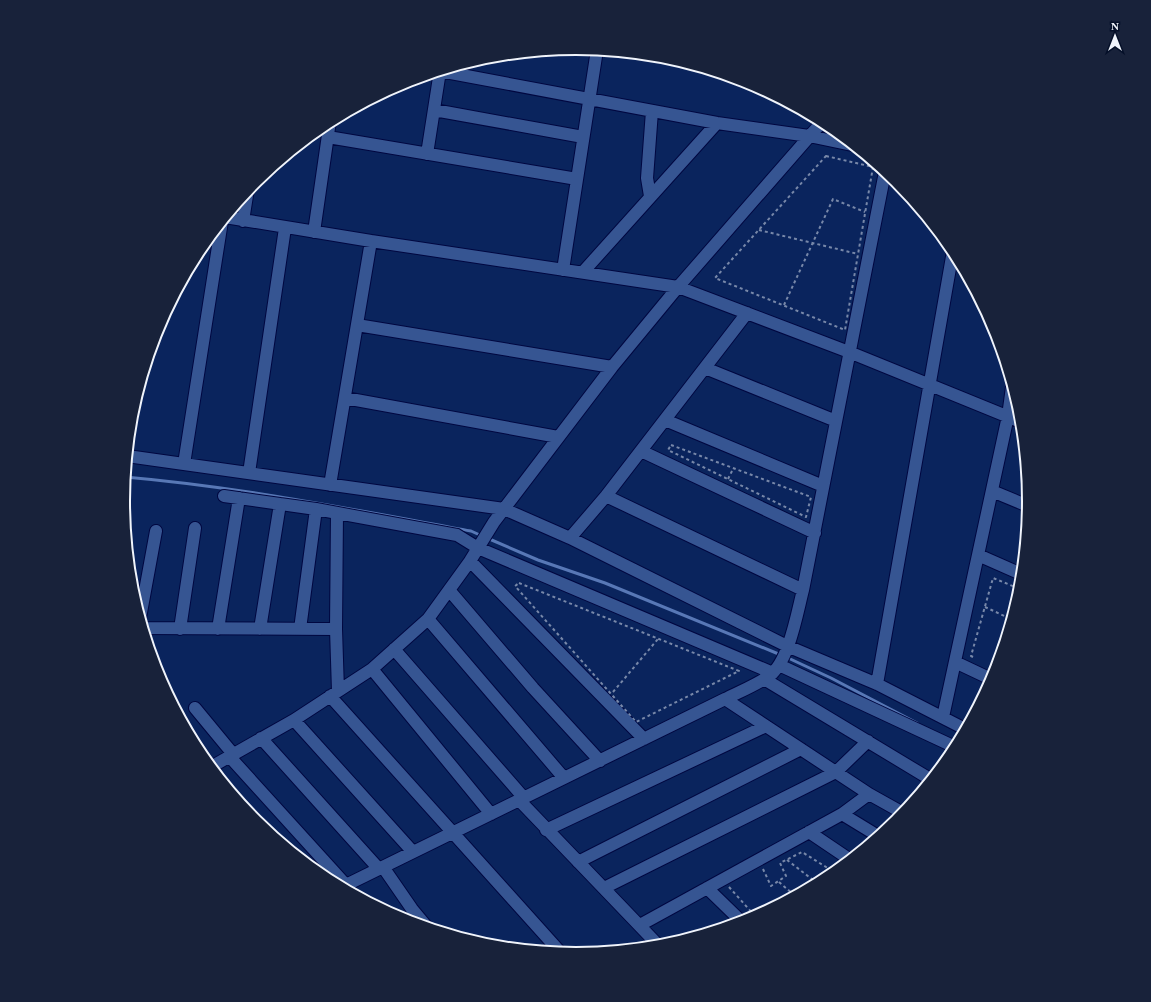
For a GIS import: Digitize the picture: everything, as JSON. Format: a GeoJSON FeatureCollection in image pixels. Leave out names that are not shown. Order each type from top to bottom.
{"type":"FeatureCollection","features":[{"type":"Feature","properties":{"kind":"street"},"geometry":{"type":"LineString","coordinates":[[563,270],[596,56]]}},
{"type":"Feature","properties":{"kind":"street"},"geometry":{"type":"LineString","coordinates":[[451,73],[717,123],[809,136],[841,143]]}},
{"type":"Feature","properties":{"kind":"street"},"geometry":{"type":"LineString","coordinates":[[426,154],[439,77]]}},
{"type":"Feature","properties":{"kind":"street"},"geometry":{"type":"LineString","coordinates":[[434,110],[583,137]]}},
{"type":"Feature","properties":{"kind":"street"},"geometry":{"type":"LineString","coordinates":[[650,196],[648,178],[652,111]]}},
{"type":"Feature","properties":{"kind":"street"},"geometry":{"type":"LineString","coordinates":[[583,272],[717,123]]}},
{"type":"Feature","properties":{"kind":"street"},"geometry":{"type":"LineString","coordinates":[[216,764],[294,720],[372,669],[428,619],[470,561],[494,522],[612,367],[678,287],[818,127]]}},
{"type":"Feature","properties":{"kind":"street"},"geometry":{"type":"LineString","coordinates":[[314,232],[329,129]]}},
{"type":"Feature","properties":{"kind":"street"},"geometry":{"type":"LineString","coordinates":[[328,137],[577,179]]}},
{"type":"Feature","properties":{"kind":"street"},"geometry":{"type":"LineString","coordinates":[[348,884],[725,699],[778,663],[803,590],[884,179]]}},
{"type":"Feature","properties":{"kind":"street"},"geometry":{"type":"LineString","coordinates":[[243,221],[246,200]]}},
{"type":"Feature","properties":{"kind":"street"},"geometry":{"type":"LineString","coordinates":[[230,219],[678,287],[849,352],[1014,419]]}},
{"type":"Feature","properties":{"kind":"street"},"geometry":{"type":"LineString","coordinates":[[249,473],[285,228]]}},
{"type":"Feature","properties":{"kind":"street"},"geometry":{"type":"LineString","coordinates":[[184,464],[220,231]]}},
{"type":"Feature","properties":{"kind":"street"},"geometry":{"type":"LineString","coordinates":[[330,485],[371,241]]}},
{"type":"Feature","properties":{"kind":"street"},"geometry":{"type":"LineString","coordinates":[[876,684],[951,261]]}},
{"type":"Feature","properties":{"kind":"street"},"geometry":{"type":"LineString","coordinates":[[570,538],[606,496],[747,313]]}},
{"type":"Feature","properties":{"kind":"street"},"geometry":{"type":"LineString","coordinates":[[357,325],[612,367]]}},
{"type":"Feature","properties":{"kind":"street"},"geometry":{"type":"LineString","coordinates":[[704,368],[836,421]]}},
{"type":"Feature","properties":{"kind":"street"},"geometry":{"type":"LineString","coordinates":[[345,398],[558,437]]}},
{"type":"Feature","properties":{"kind":"street"},"geometry":{"type":"LineString","coordinates":[[943,717],[1010,402]]}},
{"type":"Feature","properties":{"kind":"street"},"geometry":{"type":"LineString","coordinates":[[665,420],[823,486]]}},
{"type":"Feature","properties":{"kind":"street"},"geometry":{"type":"LineString","coordinates":[[641,451],[815,533]]}},
{"type":"Feature","properties":{"kind":"street"},"geometry":{"type":"LineString","coordinates":[[132,457],[504,509],[570,538],[778,663],[868,741],[926,777]]}},
{"type":"Feature","properties":{"kind":"street"},"geometry":{"type":"LineString","coordinates":[[992,491],[1022,503]]}},
{"type":"Feature","properties":{"kind":"street"},"geometry":{"type":"LineString","coordinates":[[224,496],[316,509],[457,535],[778,663],[949,744]]}},
{"type":"Feature","properties":{"kind":"street"},"geometry":{"type":"LineString","coordinates":[[606,496],[803,590]]}},
{"type":"Feature","properties":{"kind":"street"},"geometry":{"type":"LineString","coordinates":[[218,629],[239,498]]}},
{"type":"Feature","properties":{"kind":"street"},"geometry":{"type":"LineString","coordinates":[[260,629],[280,504]]}},
{"type":"Feature","properties":{"kind":"street"},"geometry":{"type":"LineString","coordinates":[[300,629],[316,509]]}},
{"type":"Feature","properties":{"kind":"street"},"geometry":{"type":"LineString","coordinates":[[337,513],[334,693],[453,833],[555,946]]}},
{"type":"Feature","properties":{"kind":"street"},"geometry":{"type":"LineString","coordinates":[[180,629],[195,528]]}},
{"type":"Feature","properties":{"kind":"street"},"geometry":{"type":"LineString","coordinates":[[142,605],[156,531]]}},
{"type":"Feature","properties":{"kind":"street"},"geometry":{"type":"LineString","coordinates":[[978,555],[1016,572]]}},
{"type":"Feature","properties":{"kind":"street"},"geometry":{"type":"LineString","coordinates":[[470,561],[644,739]]}},
{"type":"Feature","properties":{"kind":"street"},"geometry":{"type":"LineString","coordinates":[[449,590],[533,688],[600,761]]}},
{"type":"Feature","properties":{"kind":"street"},"geometry":{"type":"LineString","coordinates":[[428,619],[564,778]]}},
{"type":"Feature","properties":{"kind":"street"},"geometry":{"type":"LineString","coordinates":[[148,628],[336,630]]}},
{"type":"Feature","properties":{"kind":"street"},"geometry":{"type":"LineString","coordinates":[[394,649],[546,830],[640,925],[652,940]]}},
{"type":"Feature","properties":{"kind":"street"},"geometry":{"type":"LineString","coordinates":[[955,662],[986,677]]}},
{"type":"Feature","properties":{"kind":"street"},"geometry":{"type":"LineString","coordinates":[[778,663],[876,684],[960,726]]}},
{"type":"Feature","properties":{"kind":"street"},"geometry":{"type":"LineString","coordinates":[[372,669],[491,814]]}},
{"type":"Feature","properties":{"kind":"street"},"geometry":{"type":"LineString","coordinates":[[725,699],[869,794],[897,810]]}},
{"type":"Feature","properties":{"kind":"street"},"geometry":{"type":"LineString","coordinates":[[195,708],[231,755],[337,877]]}},
{"type":"Feature","properties":{"kind":"street"},"geometry":{"type":"LineString","coordinates":[[294,720],[414,852]]}},
{"type":"Feature","properties":{"kind":"street"},"geometry":{"type":"LineString","coordinates":[[546,830],[766,726]]}},
{"type":"Feature","properties":{"kind":"street"},"geometry":{"type":"LineString","coordinates":[[261,738],[381,868],[412,915]]}},
{"type":"Feature","properties":{"kind":"street"},"geometry":{"type":"LineString","coordinates":[[604,888],[836,772],[868,741]]}},
{"type":"Feature","properties":{"kind":"street"},"geometry":{"type":"LineString","coordinates":[[578,862],[801,749]]}},
{"type":"Feature","properties":{"kind":"street"},"geometry":{"type":"LineString","coordinates":[[640,925],[842,814],[869,794]]}},
{"type":"Feature","properties":{"kind":"street"},"geometry":{"type":"LineString","coordinates":[[842,814],[873,833]]}},
{"type":"Feature","properties":{"kind":"street"},"geometry":{"type":"LineString","coordinates":[[809,832],[846,856]]}},
{"type":"Feature","properties":{"kind":"street"},"geometry":{"type":"LineString","coordinates":[[707,888],[736,917]]}},
{"type":"Feature","properties":{"kind":"path"},"geometry":{"type":"LineString","coordinates":[[845,330],[715,278],[826,156],[870,166]]}},
{"type":"Feature","properties":{"kind":"path"},"geometry":{"type":"LineString","coordinates":[[784,305],[833,199],[865,212]]}},
{"type":"Feature","properties":{"kind":"path"},"geometry":{"type":"LineString","coordinates":[[759,230],[858,254]]}},
{"type":"Feature","properties":{"kind":"path"},"geometry":{"type":"LineString","coordinates":[[671,445],[811,497]]}},
{"type":"Feature","properties":{"kind":"path"},"geometry":{"type":"LineString","coordinates":[[728,479],[733,468]]}},
{"type":"Feature","properties":{"kind":"path"},"geometry":{"type":"LineString","coordinates":[[971,656],[993,578],[1013,586]]}},
{"type":"Feature","properties":{"kind":"path"},"geometry":{"type":"LineString","coordinates":[[515,586],[519,583],[739,671],[636,722]]}},
{"type":"Feature","properties":{"kind":"path"},"geometry":{"type":"LineString","coordinates":[[985,607],[1006,617]]}},
{"type":"Feature","properties":{"kind":"path"},"geometry":{"type":"LineString","coordinates":[[611,694],[658,639]]}},
{"type":"Feature","properties":{"kind":"path"},"geometry":{"type":"LineString","coordinates":[[763,869],[771,886],[786,876],[780,863],[802,852],[828,868]]}},
{"type":"Feature","properties":{"kind":"path"},"geometry":{"type":"LineString","coordinates":[[787,860],[812,879]]}},
{"type":"Feature","properties":{"kind":"path"},"geometry":{"type":"LineString","coordinates":[[778,882],[790,892]]}},
{"type":"Feature","properties":{"kind":"path"},"geometry":{"type":"LineString","coordinates":[[736,884],[729,887],[751,911]]}},
{"type":"Feature","properties":{"kind":"waterway"},"geometry":{"type":"LineString","coordinates":[[130,477],[212,487],[342,507],[471,531],[482,536]]}},
{"type":"Feature","properties":{"kind":"waterway"},"geometry":{"type":"LineString","coordinates":[[487,538],[538,560],[605,583],[781,655]]}},
{"type":"Feature","properties":{"kind":"waterway"},"geometry":{"type":"LineString","coordinates":[[786,657],[831,678],[917,723]]}}]}
